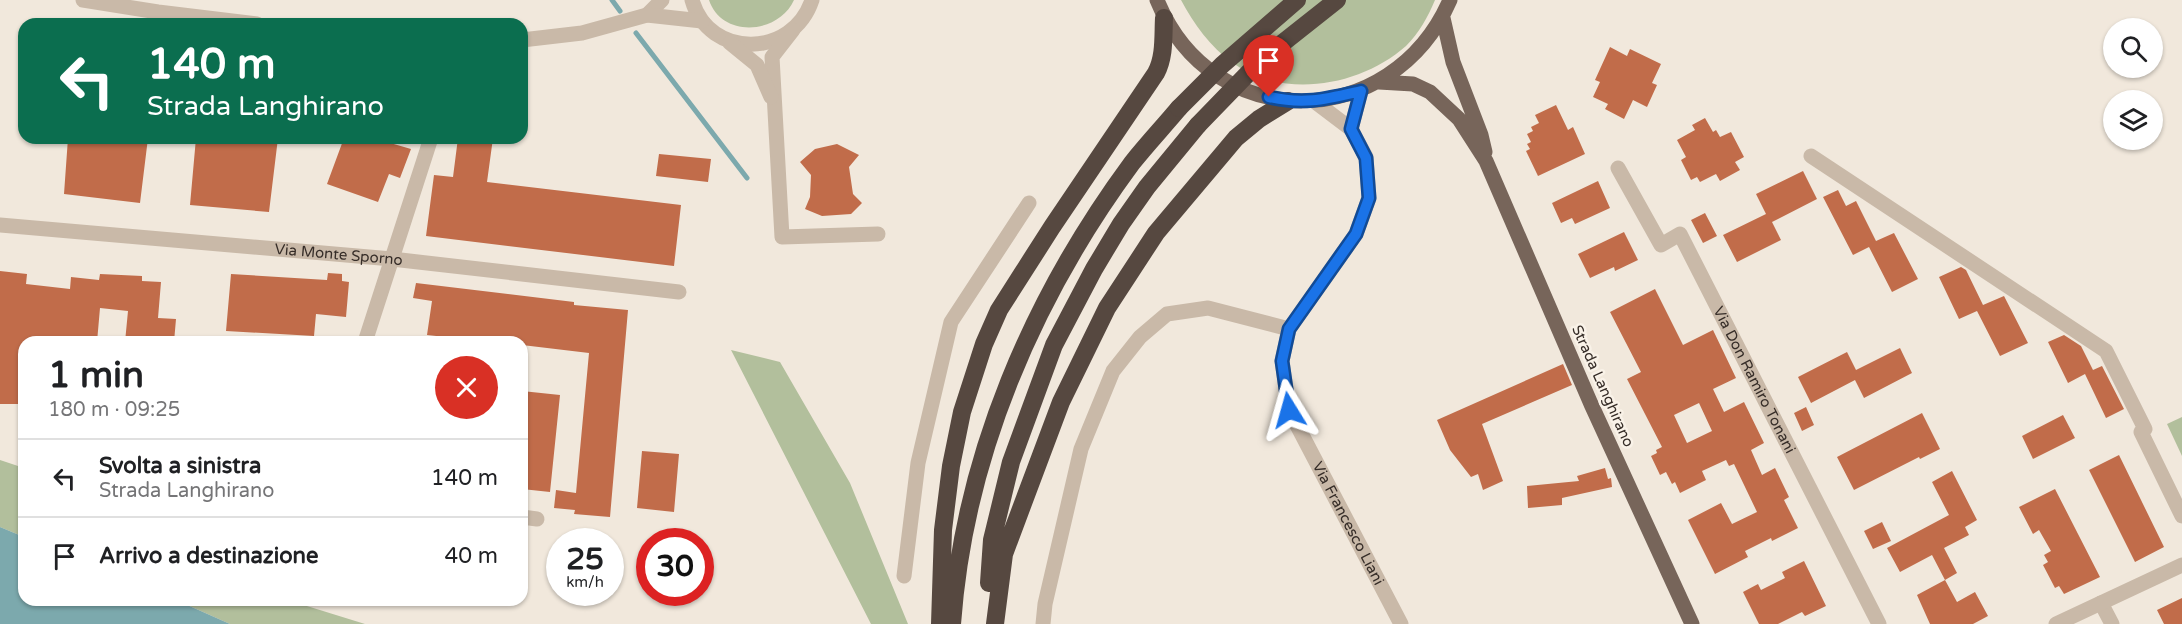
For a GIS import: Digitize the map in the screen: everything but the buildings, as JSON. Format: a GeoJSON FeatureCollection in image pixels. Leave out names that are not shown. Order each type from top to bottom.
{"type":"FeatureCollection","features":[{"type":"Feature","properties":{"kind":"highway"},"geometry":{"type":"LineString","coordinates":[[952,624],[954,592],[962,546],[991,430],[1014,370],[1042,309],[1069,259],[1133,162],[1179,108],[1222,65],[1297,0]]}},
{"type":"Feature","properties":{"kind":"highway"},"geometry":{"type":"LineString","coordinates":[[986,624],[992,540],[1011,462],[1054,345],[1094,269],[1147,187],[1198,125],[1260,61],[1337,0]]}},
{"type":"Feature","properties":{"kind":"highway"},"geometry":{"type":"LineString","coordinates":[[940,624],[943,530],[951,466],[962,412],[984,344],[999,310],[1161,64],[1164,18]]}},
{"type":"Feature","properties":{"kind":"highway"},"geometry":{"type":"LineString","coordinates":[[995,624],[1004,554],[1061,402],[1107,308],[1156,232],[1236,138],[1259,119],[1288,101]]}},
{"type":"Feature","properties":{"kind":"main road","name":"Strada Langhirano"},"geometry":{"type":"LineString","coordinates":[[1157,0],[1164,18],[1186,50],[1215,75],[1250,92],[1288,101],[1314,101],[1361,91],[1379,82],[1398,70],[1431,37],[1443,18],[1450,0]]}},
{"type":"Feature","properties":{"kind":"main road","name":"Strada Langhirano"},"geometry":{"type":"LineString","coordinates":[[1443,18],[1453,62],[1484,145],[1486,161]]}},
{"type":"Feature","properties":{"kind":"main road","name":"Strada Langhirano"},"geometry":{"type":"LineString","coordinates":[[1379,82],[1413,84],[1430,92],[1459,119],[1486,161],[1595,414],[1692,624]]}},
{"type":"Feature","properties":{"kind":"street"},"geometry":{"type":"LineString","coordinates":[[83,0],[208,18]]}},
{"type":"Feature","properties":{"kind":"street"},"geometry":{"type":"LineString","coordinates":[[647,15],[662,0]]}},
{"type":"Feature","properties":{"kind":"street"},"geometry":{"type":"LineString","coordinates":[[692,0],[702,21],[757,65],[774,105]]}},
{"type":"Feature","properties":{"kind":"street"},"geometry":{"type":"LineString","coordinates":[[812,0],[804,18],[772,57],[782,237],[878,234]]}},
{"type":"Feature","properties":{"kind":"street"},"geometry":{"type":"LineString","coordinates":[[528,39],[582,33],[647,15],[702,21]]}},
{"type":"Feature","properties":{"kind":"street"},"geometry":{"type":"LineString","coordinates":[[726,39],[743,44],[760,45],[778,40],[793,30]]}},
{"type":"Feature","properties":{"kind":"street"},"geometry":{"type":"LineString","coordinates":[[1351,129],[1361,91]]}},
{"type":"Feature","properties":{"kind":"street","name":"Via Francesco Liani"},"geometry":{"type":"LineString","coordinates":[[1314,101],[1351,129],[1366,158],[1369,198],[1356,234],[1289,329],[1282,361],[1289,410],[1401,624]]}},
{"type":"Feature","properties":{"kind":"street"},"geometry":{"type":"LineString","coordinates":[[367,336],[429,144]]}},
{"type":"Feature","properties":{"kind":"street"},"geometry":{"type":"LineString","coordinates":[[1811,156],[2106,351],[2145,429],[2140,432],[2182,516]]}},
{"type":"Feature","properties":{"kind":"street","name":"Via Don Ramiro Tonani"},"geometry":{"type":"LineString","coordinates":[[1618,168],[1661,245],[1680,234],[1879,624]]}},
{"type":"Feature","properties":{"kind":"street"},"geometry":{"type":"LineString","coordinates":[[904,576],[918,463],[951,322],[1029,203]]}},
{"type":"Feature","properties":{"kind":"street","name":"Via Monte Sporno"},"geometry":{"type":"LineString","coordinates":[[0,225],[392,259],[679,292]]}},
{"type":"Feature","properties":{"kind":"street"},"geometry":{"type":"LineString","coordinates":[[1043,624],[1045,604],[1081,448],[1113,371],[1140,337],[1167,314],[1208,308],[1289,329]]}},
{"type":"Feature","properties":{"kind":"street"},"geometry":{"type":"LineString","coordinates":[[2056,624],[2182,565]]}},
{"type":"Feature","properties":{"kind":"street"},"geometry":{"type":"LineString","coordinates":[[2101,603],[2112,624]]}},
{"type":"Feature","properties":{"kind":"green space"},"geometry":{"type":"Polygon","coordinates":[[[709,0],[794,0],[787,11],[776,20],[751,27],[738,26],[726,21],[716,13],[709,0]]]}},
{"type":"Feature","properties":{"kind":"green space"},"geometry":{"type":"Polygon","coordinates":[[[1181,0],[1435,0],[1415,36],[1388,60],[1345,79],[1298,84],[1275,82],[1253,75],[1233,63],[1203,34],[1181,0]]]}},
{"type":"Feature","properties":{"kind":"green space"},"geometry":{"type":"Polygon","coordinates":[[[731,350],[780,362],[850,483],[908,624],[871,624],[731,350]]]}},
{"type":"Feature","properties":{"kind":"green space"},"geometry":{"type":"Polygon","coordinates":[[[2182,417],[2182,456],[2167,424],[2182,417]]]}},
{"type":"Feature","properties":{"kind":"green space"},"geometry":{"type":"Polygon","coordinates":[[[0,460],[18,466],[18,534],[0,527],[0,460]]]}},
{"type":"Feature","properties":{"kind":"green space"},"geometry":{"type":"Polygon","coordinates":[[[190,606],[307,606],[365,624],[230,624],[190,606]]]}},
{"type":"Feature","properties":{"kind":"water"},"geometry":{"type":"Polygon","coordinates":[[[0,527],[18,534],[18,606],[190,606],[230,624],[0,624],[0,527]]]}},
{"type":"Feature","properties":{"kind":"waterway"},"geometry":{"type":"LineString","coordinates":[[612,0],[620,11]]}},
{"type":"Feature","properties":{"kind":"waterway"},"geometry":{"type":"LineString","coordinates":[[636,33],[747,178]]}},
{"type":"Feature","properties":{"kind":"route"},"geometry":{"type":"LineString","coordinates":[[1269,97],[1288,101],[1314,101],[1361,91],[1351,129],[1366,158],[1369,198],[1356,234],[1289,329],[1282,361],[1289,410]]}}]}
